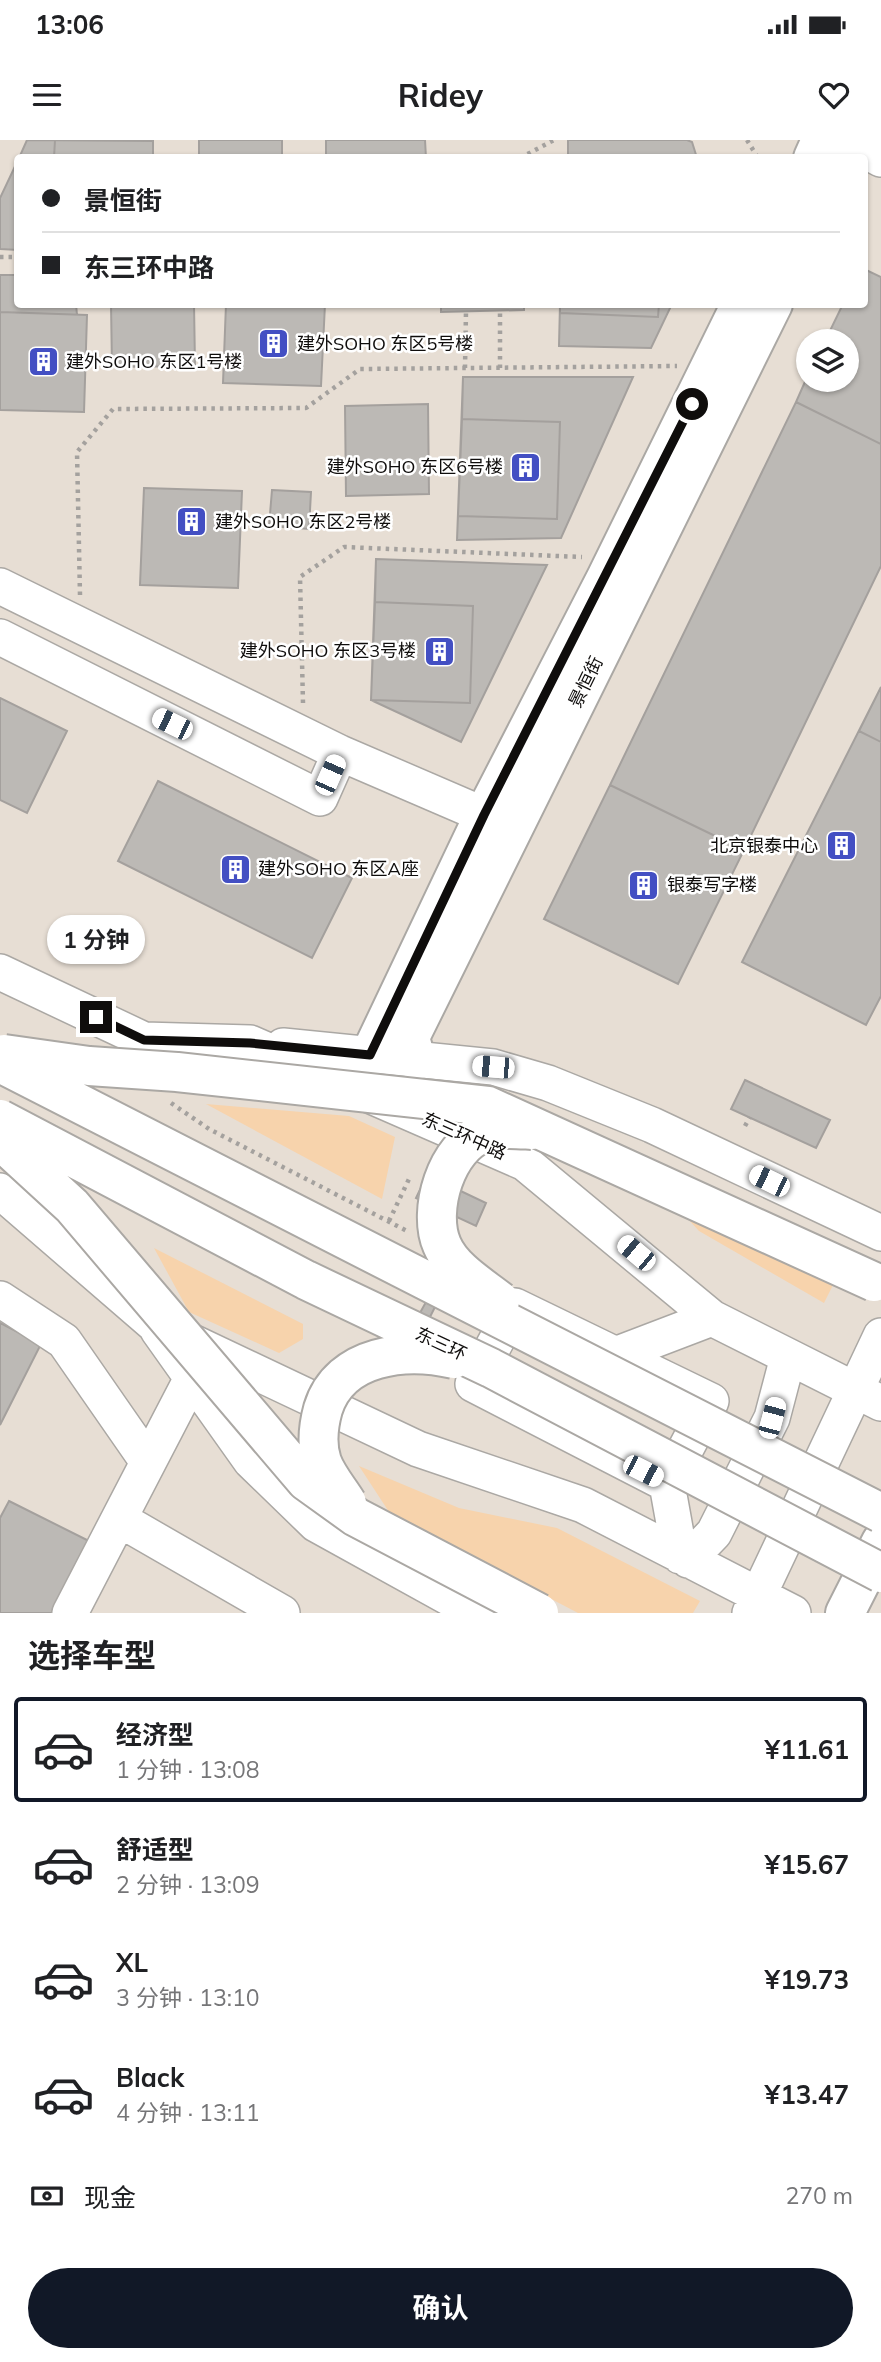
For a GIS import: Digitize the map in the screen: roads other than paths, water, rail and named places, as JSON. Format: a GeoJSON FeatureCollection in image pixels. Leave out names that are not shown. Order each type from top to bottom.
{"type":"FeatureCollection","features":[{"type":"Feature","properties":{"kind":"main road"},"geometry":{"type":"LineString","coordinates":[[827,154],[851,147]]}},
{"type":"Feature","properties":{"kind":"main road","name":"景恒街"},"geometry":{"type":"LineString","coordinates":[[370,1055],[484,815],[606,578],[739,308]]}},
{"type":"Feature","properties":{"kind":"main road","name":"景恒街"},"geometry":{"type":"LineString","coordinates":[[416,1060],[410,1037],[771,308]]}},
{"type":"Feature","properties":{"kind":"main road"},"geometry":{"type":"LineString","coordinates":[[0,1054],[89,1066],[177,1072],[488,1106],[879,1284]]}},
{"type":"Feature","properties":{"kind":"main road"},"geometry":{"type":"LineString","coordinates":[[0,1063],[881,1513]]}},
{"type":"Feature","properties":{"kind":"main road","name":"东三环"},"geometry":{"type":"LineString","coordinates":[[0,1119],[306,1280],[491,1368],[881,1573]]}},
{"type":"Feature","properties":{"kind":"main road"},"geometry":{"type":"LineString","coordinates":[[544,1130],[500,1129],[481,1133],[461,1149],[440,1188],[435,1217],[442,1246],[454,1261],[559,1349]]}},
{"type":"Feature","properties":{"kind":"main road"},"geometry":{"type":"LineString","coordinates":[[0,1140],[72,1206],[306,1481],[356,1517],[539,1613]]}},
{"type":"Feature","properties":{"kind":"main road"},"geometry":{"type":"LineString","coordinates":[[356,1517],[323,1465],[318,1444],[319,1424],[327,1397],[339,1380],[359,1365],[379,1358],[412,1354],[444,1357],[491,1368]]}},
{"type":"Feature","properties":{"kind":"main road"},"geometry":{"type":"LineString","coordinates":[[846,1611],[881,1542]]}},
{"type":"Feature","properties":{"kind":"street"},"geometry":{"type":"LineString","coordinates":[[0,586],[340,753],[484,815]]}},
{"type":"Feature","properties":{"kind":"street"},"geometry":{"type":"LineString","coordinates":[[0,637],[320,798],[340,753]]}},
{"type":"Feature","properties":{"kind":"street","name":"东三环中路"},"geometry":{"type":"LineString","coordinates":[[0,972],[144,1040],[250,1043],[525,1163],[712,1318],[868,1397]]}},
{"type":"Feature","properties":{"kind":"street"},"geometry":{"type":"LineString","coordinates":[[130,1074],[144,1040]]}},
{"type":"Feature","properties":{"kind":"street"},"geometry":{"type":"LineString","coordinates":[[250,1043],[493,1067],[548,1083],[652,1125],[881,1233]]}},
{"type":"Feature","properties":{"kind":"street"},"geometry":{"type":"LineString","coordinates":[[0,1191],[154,1324],[251,1461],[316,1524],[477,1613]]}},
{"type":"Feature","properties":{"kind":"street"},"geometry":{"type":"LineString","coordinates":[[0,1299],[64,1342],[148,1462]]}},
{"type":"Feature","properties":{"kind":"street"},"geometry":{"type":"LineString","coordinates":[[667,1484],[473,1384],[515,1306],[711,1401],[667,1484],[684,1558]]}},
{"type":"Feature","properties":{"kind":"street"},"geometry":{"type":"LineString","coordinates":[[615,1355],[712,1318]]}},
{"type":"Feature","properties":{"kind":"street"},"geometry":{"type":"LineString","coordinates":[[154,1324],[418,1449],[583,1505],[684,1558],[754,1604],[793,1613]]}},
{"type":"Feature","properties":{"kind":"street"},"geometry":{"type":"LineString","coordinates":[[754,1604],[868,1397],[881,1336]]}},
{"type":"Feature","properties":{"kind":"street"},"geometry":{"type":"LineString","coordinates":[[684,1558],[715,1533],[772,1418],[788,1357]]}},
{"type":"Feature","properties":{"kind":"street"},"geometry":{"type":"LineString","coordinates":[[71,1613],[192,1378]]}},
{"type":"Feature","properties":{"kind":"street"},"geometry":{"type":"LineString","coordinates":[[119,1519],[282,1613]]}},
{"type":"Feature","properties":{"kind":"place","name":"建外SOHO 东区5号楼"},"geometry":{"type":"Point","coordinates":[274,344]}},
{"type":"Feature","properties":{"kind":"place","name":"建外SOHO 东区1号楼"},"geometry":{"type":"Point","coordinates":[43,362]}},
{"type":"Feature","properties":{"kind":"place","name":"建外SOHO 东区6号楼"},"geometry":{"type":"Point","coordinates":[526,467]}},
{"type":"Feature","properties":{"kind":"place","name":"建外SOHO 东区2号楼"},"geometry":{"type":"Point","coordinates":[192,522]}},
{"type":"Feature","properties":{"kind":"place","name":"建外SOHO 东区3号楼"},"geometry":{"type":"Point","coordinates":[439,651]}},
{"type":"Feature","properties":{"kind":"place","name":"北京银泰中心"},"geometry":{"type":"Point","coordinates":[841,846]}},
{"type":"Feature","properties":{"kind":"place","name":"建外SOHO 东区A座"},"geometry":{"type":"Point","coordinates":[235,869]}},
{"type":"Feature","properties":{"kind":"place","name":"银泰写字楼"},"geometry":{"type":"Point","coordinates":[644,885]}}]}
